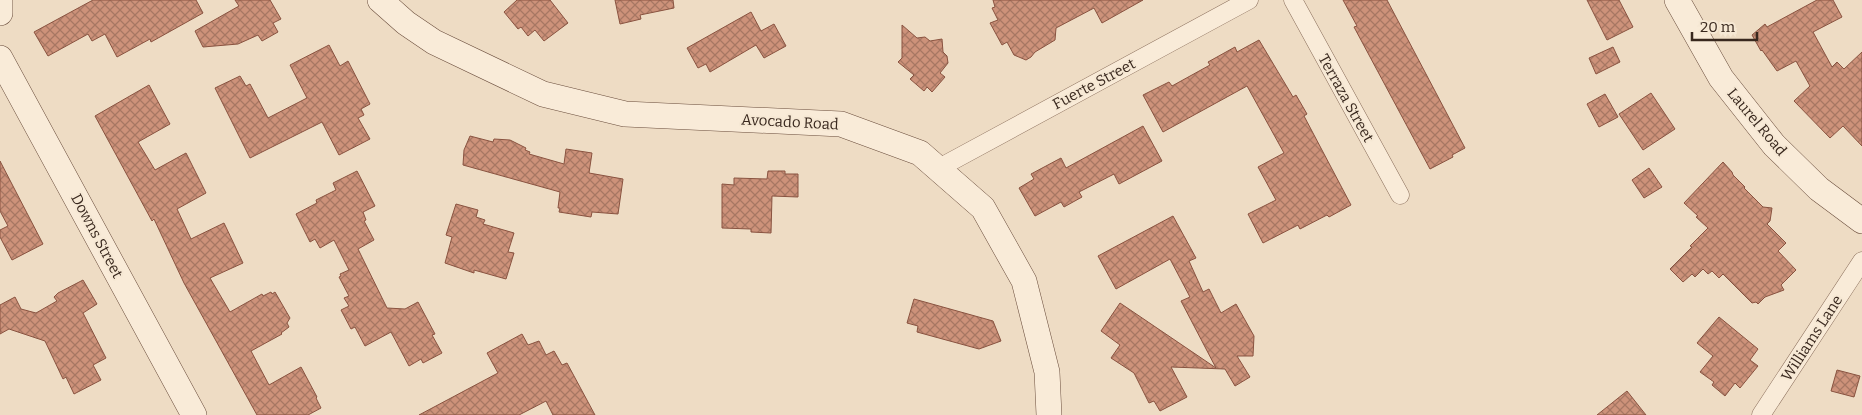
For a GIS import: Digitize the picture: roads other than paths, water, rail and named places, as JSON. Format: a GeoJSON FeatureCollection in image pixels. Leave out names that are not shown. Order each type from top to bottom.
{"type":"FeatureCollection","features":[{"type":"Feature","properties":{"kind":"street"},"geometry":{"type":"LineString","coordinates":[[0,0],[0,13]]}},
{"type":"Feature","properties":{"kind":"street","name":"Avocado Road"},"geometry":{"type":"LineString","coordinates":[[380,0],[406,23],[434,42],[543,94],[625,114],[841,124],[920,153],[983,208],[1024,281],[1048,372],[1050,415]]}},
{"type":"Feature","properties":{"kind":"street","name":"Fuerte Street"},"geometry":{"type":"LineString","coordinates":[[939,168],[1249,0]]}},
{"type":"Feature","properties":{"kind":"street","name":"Terraza Street"},"geometry":{"type":"LineString","coordinates":[[1293,0],[1400,195]]}},
{"type":"Feature","properties":{"kind":"street","name":"Laurel Road"},"geometry":{"type":"LineString","coordinates":[[1677,0],[1721,78],[1774,145],[1819,190],[1862,221]]}},
{"type":"Feature","properties":{"kind":"street","name":"Downs Street"},"geometry":{"type":"LineString","coordinates":[[0,58],[194,415]]}},
{"type":"Feature","properties":{"kind":"street","name":"Williams Lane"},"geometry":{"type":"LineString","coordinates":[[1762,415],[1862,261]]}}]}
